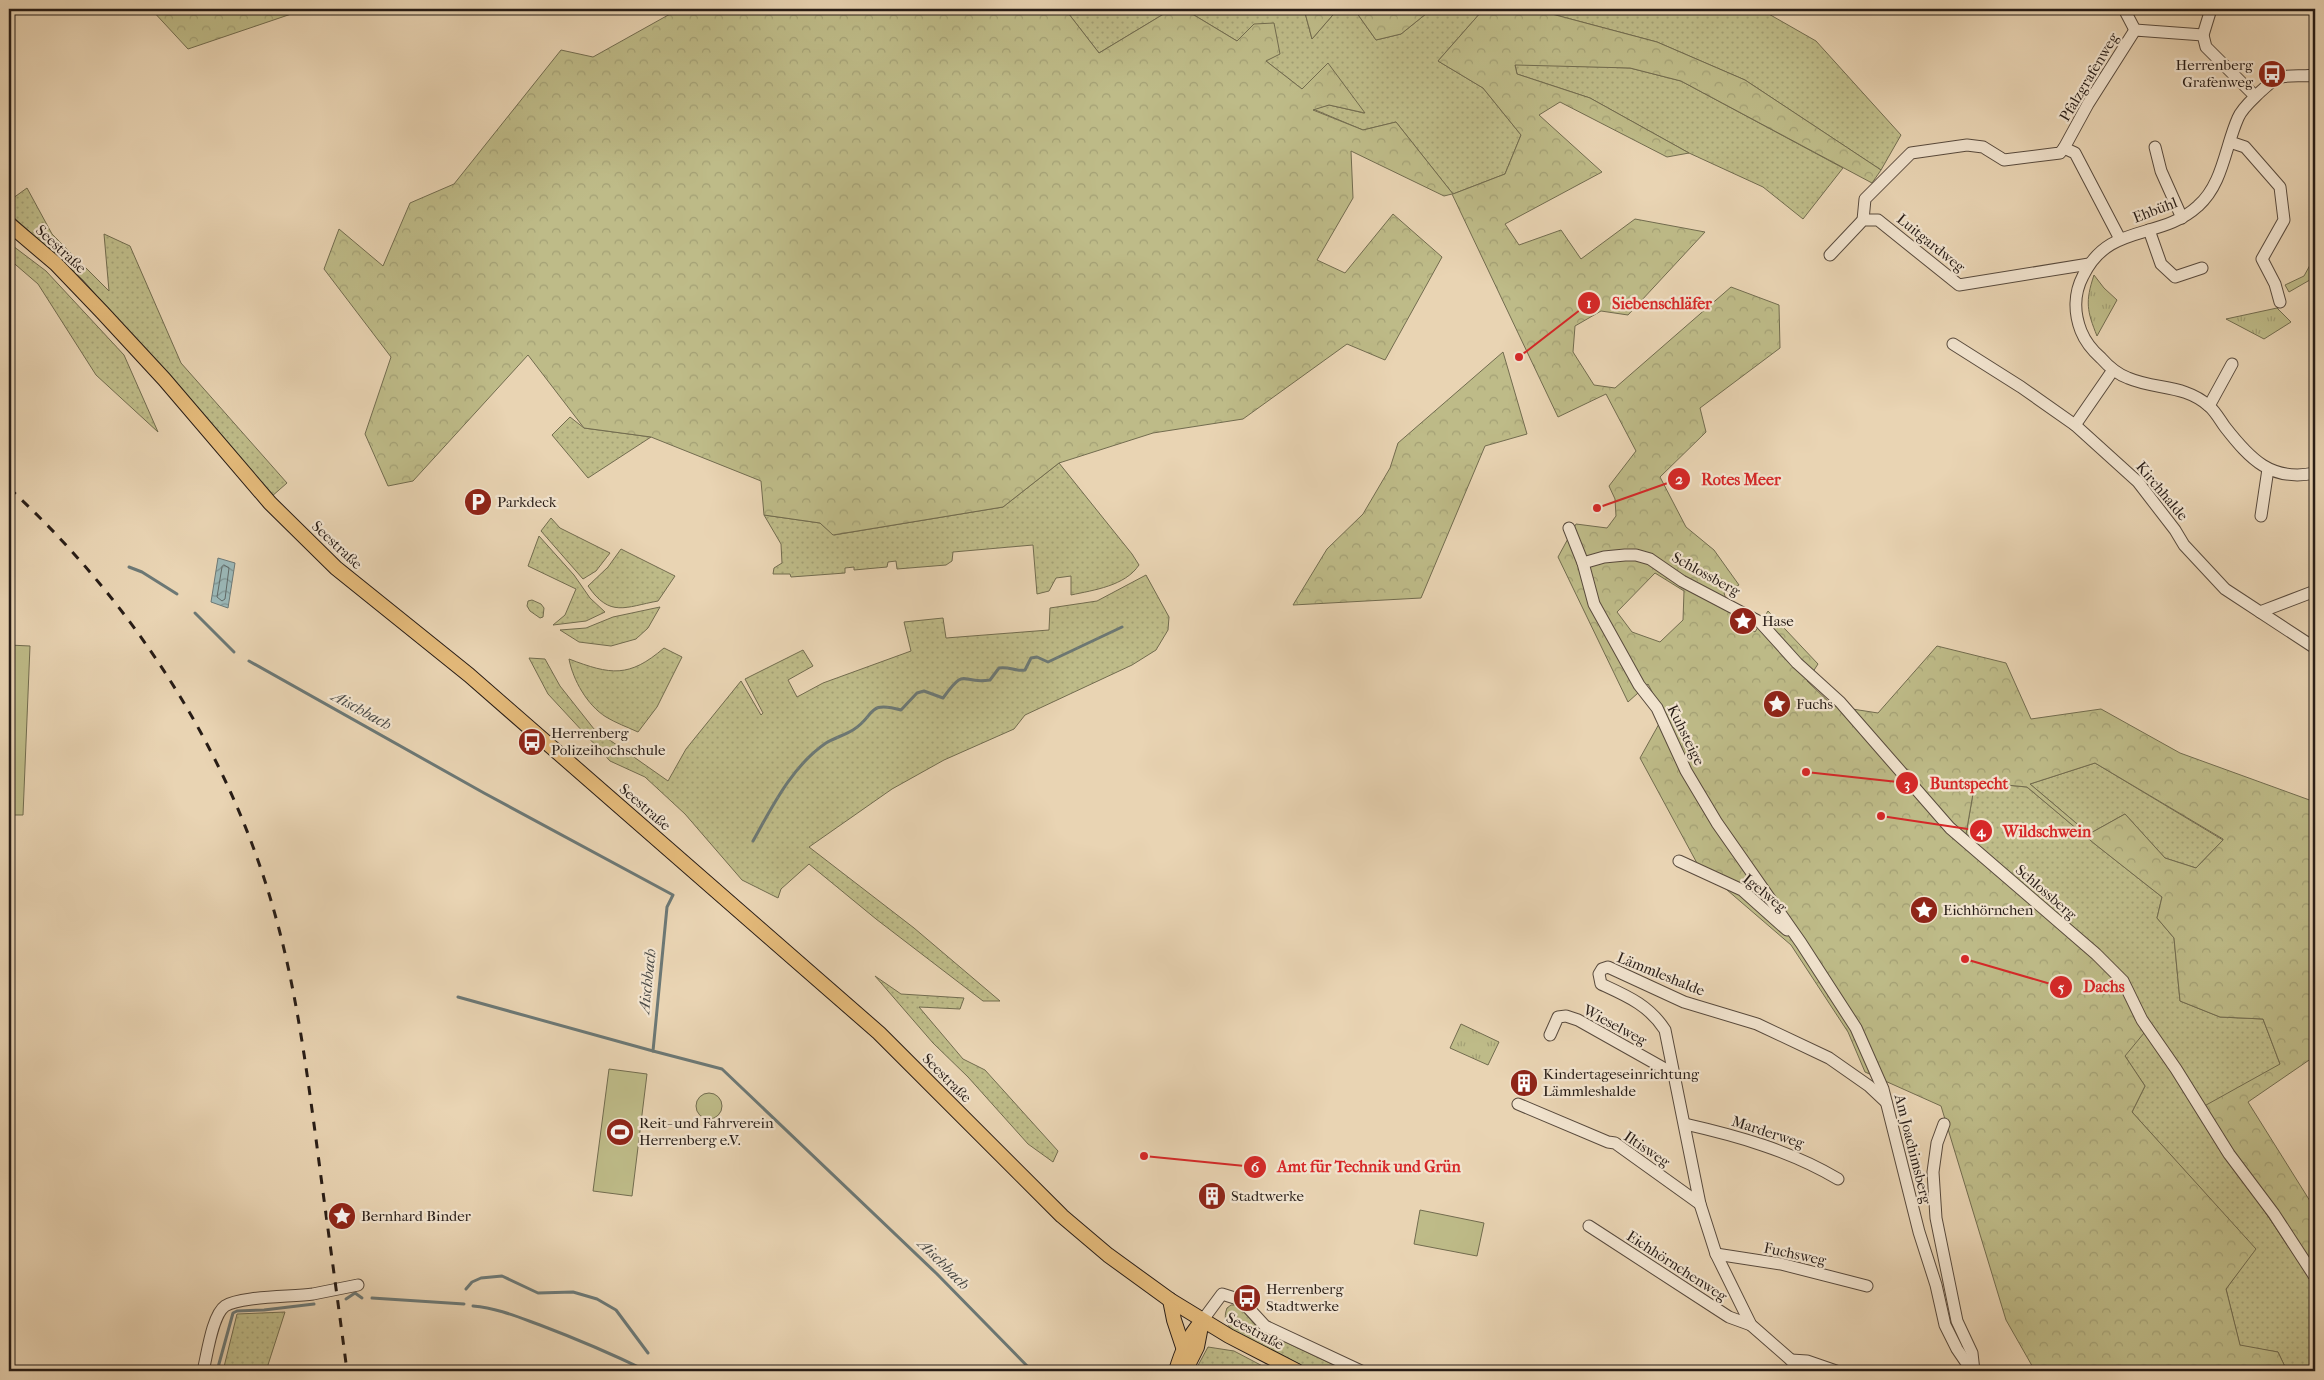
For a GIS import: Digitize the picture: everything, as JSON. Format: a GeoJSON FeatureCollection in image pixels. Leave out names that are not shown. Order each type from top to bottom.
{"type":"FeatureCollection","features":[{"type":"Feature","properties":{"kind":"main road","name":"Seestraße"},"geometry":{"type":"LineString","coordinates":[[9,224],[56,264],[96,305],[164,379],[270,503],[336,568],[469,675],[879,1032],[1062,1216],[1108,1255],[1170,1300],[1202,1321],[1296,1371]]}},
{"type":"Feature","properties":{"kind":"main road"},"geometry":{"type":"LineString","coordinates":[[1170,1300],[1174,1320],[1190,1347],[1185,1371]]}},
{"type":"Feature","properties":{"kind":"main road"},"geometry":{"type":"LineString","coordinates":[[1176,1371],[1202,1321]]}},
{"type":"Feature","properties":{"kind":"main road"},"geometry":{"type":"LineString","coordinates":[[1190,1347],[1212,1339],[1229,1336]]}},
{"type":"Feature","properties":{"kind":"street"},"geometry":{"type":"LineString","coordinates":[[2124,9],[2134,30]]}},
{"type":"Feature","properties":{"kind":"street"},"geometry":{"type":"LineString","coordinates":[[2212,9],[2203,35],[2206,47],[2255,96]]}},
{"type":"Feature","properties":{"kind":"street","name":"Pfalzgrafenweg"},"geometry":{"type":"LineString","coordinates":[[2064,148],[2088,104],[2134,30],[2203,35]]}},
{"type":"Feature","properties":{"kind":"street","name":"Ehbühl"},"geometry":{"type":"LineString","coordinates":[[2314,77],[2280,77],[2272,80],[2255,96],[2238,116],[2212,190],[2198,206],[2182,218],[2109,244],[2088,264],[2078,287],[2076,309],[2081,332],[2093,350],[2113,370],[2129,379],[2182,390],[2209,406],[2245,452],[2268,469],[2282,475],[2300,476],[2315,473]]}},
{"type":"Feature","properties":{"kind":"street"},"geometry":{"type":"LineString","coordinates":[[2230,142],[2245,148],[2280,187],[2284,220],[2262,259],[2275,284],[2280,302]]}},
{"type":"Feature","properties":{"kind":"street"},"geometry":{"type":"LineString","coordinates":[[1830,255],[1863,220],[1866,199],[1911,153],[1967,145],[1983,147],[2004,160],[2060,152],[2064,148],[2075,153],[2120,239]]}},
{"type":"Feature","properties":{"kind":"street"},"geometry":{"type":"LineString","coordinates":[[2156,147],[2161,171],[2182,218]]}},
{"type":"Feature","properties":{"kind":"street"},"geometry":{"type":"LineString","coordinates":[[2271,198],[2282,205]]}},
{"type":"Feature","properties":{"kind":"street","name":"Luitgardweg"},"geometry":{"type":"LineString","coordinates":[[1863,220],[1878,220],[1959,286],[2088,264]]}},
{"type":"Feature","properties":{"kind":"street"},"geometry":{"type":"LineString","coordinates":[[2149,230],[2161,264],[2175,277],[2202,268]]}},
{"type":"Feature","properties":{"kind":"street","name":"Kirchhalde"},"geometry":{"type":"LineString","coordinates":[[1953,344],[2021,387],[2075,425],[2138,482],[2175,530],[2184,545],[2220,584],[2315,648]]}},
{"type":"Feature","properties":{"kind":"street"},"geometry":{"type":"LineString","coordinates":[[2209,406],[2232,364]]}},
{"type":"Feature","properties":{"kind":"street"},"geometry":{"type":"LineString","coordinates":[[2075,425],[2113,370]]}},
{"type":"Feature","properties":{"kind":"street"},"geometry":{"type":"LineString","coordinates":[[2261,516],[2268,469]]}},
{"type":"Feature","properties":{"kind":"street","name":"Kuhsteige"},"geometry":{"type":"LineString","coordinates":[[1569,528],[1583,563],[1594,604],[1639,685],[1657,708],[1686,770],[1717,823],[1801,943]]}},
{"type":"Feature","properties":{"kind":"street","name":"Schlossberg"},"geometry":{"type":"LineString","coordinates":[[1583,563],[1604,557],[1624,555],[1650,559],[1690,585],[1760,622],[1797,663],[1840,702],[1950,828],[2096,954],[2123,982],[2142,1020],[2176,1069],[2229,1154],[2274,1214],[2315,1277]]}},
{"type":"Feature","properties":{"kind":"street"},"geometry":{"type":"LineString","coordinates":[[2260,612],[2315,591]]}},
{"type":"Feature","properties":{"kind":"street","name":"Igelweg"},"geometry":{"type":"LineString","coordinates":[[1679,861],[1742,890],[1801,943]]}},
{"type":"Feature","properties":{"kind":"street","name":"Am Joachimsberg"},"geometry":{"type":"LineString","coordinates":[[1801,943],[1856,1028],[1883,1088],[1914,1214],[1945,1325],[1957,1349],[1973,1371]]}},
{"type":"Feature","properties":{"kind":"street","name":"Lämmleshalde"},"geometry":{"type":"LineString","coordinates":[[1799,1371],[1791,1360],[1752,1325],[1716,1254],[1700,1204],[1665,1030],[1656,1017],[1639,1002],[1601,984],[1599,974],[1608,967],[1684,1002],[1757,1024],[1829,1058],[1869,1086],[1886,1103]]}},
{"type":"Feature","properties":{"kind":"street","name":"Wieselweg"},"geometry":{"type":"LineString","coordinates":[[1550,1035],[1558,1017],[1566,1016],[1578,1020],[1674,1074]]}},
{"type":"Feature","properties":{"kind":"street","name":"Iltisweg"},"geometry":{"type":"LineString","coordinates":[[1518,1104],[1608,1142],[1615,1143],[1700,1204]]}},
{"type":"Feature","properties":{"kind":"street","name":"Marderweg"},"geometry":{"type":"LineString","coordinates":[[1685,1124],[1724,1133],[1809,1162],[1838,1179]]}},
{"type":"Feature","properties":{"kind":"street","name":"Am Joachimsberg"},"geometry":{"type":"LineString","coordinates":[[1944,1124],[1937,1143],[1933,1172],[1936,1218],[1957,1321],[1972,1353],[1973,1371]]}},
{"type":"Feature","properties":{"kind":"street","name":"Eichhörnchenweg"},"geometry":{"type":"LineString","coordinates":[[1589,1226],[1729,1317],[1752,1325]]}},
{"type":"Feature","properties":{"kind":"street","name":"Fuchsweg"},"geometry":{"type":"LineString","coordinates":[[1716,1254],[1781,1264],[1867,1286]]}},
{"type":"Feature","properties":{"kind":"street"},"geometry":{"type":"LineString","coordinates":[[203,1371],[213,1330],[219,1314],[225,1306],[250,1300],[313,1294],[358,1285]]}},
{"type":"Feature","properties":{"kind":"street"},"geometry":{"type":"LineString","coordinates":[[1202,1321],[1222,1294],[1242,1300],[1265,1326],[1362,1371]]}},
{"type":"Feature","properties":{"kind":"street"},"geometry":{"type":"LineString","coordinates":[[1791,1360],[1807,1361],[1836,1371]]}},
{"type":"Feature","properties":{"kind":"green space"},"geometry":{"type":"Polygon","coordinates":[[[151,9],[306,9],[188,49],[151,9]]]}},
{"type":"Feature","properties":{"kind":"green space"},"geometry":{"type":"Polygon","coordinates":[[[679,9],[1065,9],[1099,53],[1172,9],[1184,9],[1237,41],[1254,24],[1274,23],[1280,54],[1266,61],[1302,89],[1328,63],[1365,113],[1329,105],[1313,110],[1363,130],[1396,122],[1453,194],[1505,174],[1521,135],[1483,88],[1438,61],[1482,11],[1477,9],[1533,9],[1657,42],[1745,80],[1881,170],[1872,183],[1681,81],[1630,68],[1515,65],[1517,74],[1590,98],[1689,153],[1667,157],[1560,102],[1539,115],[1602,172],[1505,224],[1519,245],[1561,230],[1581,259],[1635,219],[1705,232],[1628,315],[1601,311],[1575,326],[1573,352],[1594,385],[1615,388],[1731,287],[1779,305],[1780,348],[1700,408],[1706,432],[1660,477],[1686,527],[1714,550],[1739,585],[1724,593],[1731,615],[1755,632],[1768,611],[1818,664],[1807,681],[1833,706],[1878,713],[1937,646],[2006,663],[2031,719],[2101,709],[2180,753],[2315,802],[2315,1056],[2248,1102],[2315,1209],[2315,1286],[2212,1133],[2199,1109],[2280,1064],[2263,1019],[2220,1017],[2180,1001],[2174,938],[2157,918],[2162,897],[2027,787],[1975,782],[1966,834],[2122,976],[2149,1027],[2125,1056],[2145,1086],[2132,1112],[2256,1249],[2226,1289],[2240,1345],[2278,1352],[2287,1371],[2035,1371],[2006,1320],[1941,1106],[1865,1072],[1848,1032],[1791,945],[1698,865],[1640,758],[1664,715],[1648,684],[1628,702],[1558,557],[1576,524],[1607,528],[1616,516],[1615,499],[1609,486],[1636,451],[1606,394],[1558,417],[1452,194],[1444,196],[1351,151],[1353,198],[1317,260],[1345,273],[1393,214],[1442,257],[1385,360],[1347,344],[1243,419],[1153,433],[1059,463],[1003,507],[833,535],[820,523],[764,515],[761,481],[651,437],[584,428],[528,355],[413,481],[388,486],[365,434],[391,357],[324,269],[339,229],[383,266],[410,203],[454,184],[561,50],[593,57],[679,9]],[[1655,573],[1617,612],[1632,632],[1660,642],[1683,620],[1684,591],[1655,573]],[[2095,763],[2030,784],[2089,834],[2125,814],[2165,858],[2196,868],[2223,840],[2223,839],[2095,763]]]}},
{"type":"Feature","properties":{"kind":"green space"},"geometry":{"type":"Polygon","coordinates":[[[1065,9],[1172,9],[1099,53],[1065,9]]]}},
{"type":"Feature","properties":{"kind":"green space"},"geometry":{"type":"Polygon","coordinates":[[[1184,9],[1304,9],[1312,39],[1338,9],[1354,9],[1376,40],[1401,34],[1432,9],[1477,9],[1482,11],[1438,61],[1483,88],[1521,135],[1505,174],[1453,194],[1396,122],[1363,130],[1313,109],[1329,105],[1364,113],[1328,64],[1302,89],[1266,61],[1254,24],[1237,41],[1184,9]]]}},
{"type":"Feature","properties":{"kind":"green space"},"geometry":{"type":"Polygon","coordinates":[[[1304,9],[1338,9],[1312,39],[1304,9]]]}},
{"type":"Feature","properties":{"kind":"green space"},"geometry":{"type":"Polygon","coordinates":[[[1354,9],[1432,9],[1401,34],[1376,40],[1354,9]]]}},
{"type":"Feature","properties":{"kind":"green space"},"geometry":{"type":"Polygon","coordinates":[[[1533,9],[1760,9],[1816,41],[1901,135],[1881,170],[1745,80],[1657,42],[1533,9]]]}},
{"type":"Feature","properties":{"kind":"green space"},"geometry":{"type":"Polygon","coordinates":[[[1515,64],[1630,68],[1681,81],[1843,168],[1803,219],[1763,187],[1689,153],[1590,98],[1517,74],[1515,64]]]}},
{"type":"Feature","properties":{"kind":"green space"},"geometry":{"type":"Polygon","coordinates":[[[27,188],[52,234],[109,291],[104,234],[130,246],[181,363],[287,483],[271,497],[83,280],[9,213],[9,201],[27,188]]]}},
{"type":"Feature","properties":{"kind":"green space"},"geometry":{"type":"Polygon","coordinates":[[[9,243],[46,271],[124,355],[158,432],[96,375],[38,284],[9,259],[9,243]]]}},
{"type":"Feature","properties":{"kind":"green space"},"geometry":{"type":"Polygon","coordinates":[[[2315,256],[2315,277],[2289,292],[2285,285],[2304,276],[2315,256]]]}},
{"type":"Feature","properties":{"kind":"green space"},"geometry":{"type":"Polygon","coordinates":[[[2094,275],[2117,300],[2097,336],[2088,306],[2089,292],[2094,275]]]}},
{"type":"Feature","properties":{"kind":"green space"},"geometry":{"type":"Polygon","coordinates":[[[2277,308],[2291,322],[2264,339],[2226,319],[2277,308]]]}},
{"type":"Feature","properties":{"kind":"green space"},"geometry":{"type":"Polygon","coordinates":[[[1503,352],[1527,434],[1485,446],[1421,598],[1293,605],[1327,549],[1363,514],[1390,468],[1398,443],[1503,352]]]}},
{"type":"Feature","properties":{"kind":"green space"},"geometry":{"type":"Polygon","coordinates":[[[570,417],[584,428],[651,437],[588,478],[552,435],[570,417]]]}},
{"type":"Feature","properties":{"kind":"green space"},"geometry":{"type":"Polygon","coordinates":[[[1059,463],[1139,565],[1126,578],[1099,589],[1071,595],[1071,576],[1056,578],[1049,591],[1037,594],[1033,545],[953,552],[952,561],[946,565],[897,569],[896,561],[888,562],[887,567],[854,570],[854,567],[845,568],[845,573],[791,577],[790,574],[773,574],[774,568],[782,563],[781,544],[764,515],[820,523],[834,535],[1003,507],[1059,463]]]}},
{"type":"Feature","properties":{"kind":"green space"},"geometry":{"type":"Polygon","coordinates":[[[551,518],[560,528],[610,553],[596,571],[583,579],[541,531],[551,518]]]}},
{"type":"Feature","properties":{"kind":"green space"},"geometry":{"type":"Polygon","coordinates":[[[539,536],[574,575],[590,598],[605,612],[586,621],[553,625],[565,615],[576,589],[528,566],[539,536]]]}},
{"type":"Feature","properties":{"kind":"green space"},"geometry":{"type":"Polygon","coordinates":[[[621,549],[675,576],[658,601],[619,608],[604,603],[588,586],[608,567],[621,549]]]}},
{"type":"Feature","properties":{"kind":"green space"},"geometry":{"type":"Polygon","coordinates":[[[1146,575],[1169,617],[1168,630],[1156,650],[1132,665],[1025,715],[1014,729],[944,760],[892,789],[809,847],[914,928],[1000,1001],[983,1001],[876,919],[809,864],[781,889],[778,898],[742,880],[685,814],[645,777],[610,761],[548,694],[529,658],[545,659],[560,686],[594,729],[668,781],[686,749],[741,681],[761,715],[763,713],[745,679],[803,650],[813,666],[788,680],[797,697],[823,683],[911,651],[904,622],[943,618],[946,638],[1049,630],[1050,608],[1097,601],[1146,575]]]}},
{"type":"Feature","properties":{"kind":"green space"},"geometry":{"type":"Polygon","coordinates":[[[532,600],[541,604],[544,608],[543,617],[540,618],[530,611],[527,606],[528,601],[532,600]]]}},
{"type":"Feature","properties":{"kind":"green space"},"geometry":{"type":"Polygon","coordinates":[[[660,607],[648,628],[636,639],[611,646],[579,642],[560,630],[586,628],[613,617],[660,607]]]}},
{"type":"Feature","properties":{"kind":"green space"},"geometry":{"type":"Polygon","coordinates":[[[9,645],[30,646],[23,815],[9,815],[9,645]]]}},
{"type":"Feature","properties":{"kind":"green space"},"geometry":{"type":"Polygon","coordinates":[[[664,648],[682,657],[657,707],[638,732],[606,717],[593,706],[577,683],[569,659],[597,668],[619,671],[640,665],[664,648]]]}},
{"type":"Feature","properties":{"kind":"green space"},"geometry":{"type":"Polygon","coordinates":[[[2095,763],[2223,840],[2196,868],[2165,858],[2125,814],[2089,834],[2030,784],[2095,763]]]}},
{"type":"Feature","properties":{"kind":"green space"},"geometry":{"type":"Polygon","coordinates":[[[1975,782],[2027,787],[2162,897],[2157,918],[2174,938],[2180,1001],[2220,1017],[2263,1019],[2280,1064],[2212,1133],[2315,1286],[2315,1371],[2287,1371],[2278,1352],[2240,1346],[2226,1289],[2255,1249],[2132,1112],[2145,1086],[2125,1056],[2084,939],[1966,834],[1975,782]]]}},
{"type":"Feature","properties":{"kind":"green space"},"geometry":{"type":"Polygon","coordinates":[[[875,976],[901,994],[964,998],[960,1009],[919,1007],[963,1059],[985,1070],[1058,1151],[1053,1162],[1028,1144],[968,1077],[933,1043],[875,976]]]}},
{"type":"Feature","properties":{"kind":"green space"},"geometry":{"type":"Polygon","coordinates":[[[1461,1024],[1499,1042],[1488,1065],[1450,1048],[1461,1024]]]}},
{"type":"Feature","properties":{"kind":"green space","name":"Reit- und Fahrverein Herrenberg e.V."},"geometry":{"type":"Polygon","coordinates":[[[609,1069],[647,1074],[632,1196],[593,1191],[609,1069]]]}},
{"type":"Feature","properties":{"kind":"green space"},"geometry":{"type":"Polygon","coordinates":[[[709,1093],[718,1097],[722,1106],[718,1115],[709,1119],[700,1115],[696,1106],[700,1097],[709,1093]]]}},
{"type":"Feature","properties":{"kind":"green space"},"geometry":{"type":"Polygon","coordinates":[[[1420,1210],[1484,1223],[1477,1256],[1414,1244],[1420,1210]]]}},
{"type":"Feature","properties":{"kind":"green space"},"geometry":{"type":"Polygon","coordinates":[[[1231,1305],[1238,1305],[1256,1326],[1266,1333],[1347,1371],[1313,1371],[1235,1332],[1229,1327],[1225,1319],[1227,1308],[1231,1305]]]}},
{"type":"Feature","properties":{"kind":"green space"},"geometry":{"type":"Polygon","coordinates":[[[285,1312],[266,1371],[223,1371],[237,1314],[285,1312]]]}},
{"type":"Feature","properties":{"kind":"green space"},"geometry":{"type":"Polygon","coordinates":[[[1208,1347],[1234,1351],[1272,1371],[1195,1371],[1208,1347]]]}},
{"type":"Feature","properties":{"kind":"water"},"geometry":{"type":"Polygon","coordinates":[[[218,558],[235,563],[228,608],[211,602],[218,558]]]}},
{"type":"Feature","properties":{"kind":"waterway"},"geometry":{"type":"LineString","coordinates":[[129,567],[142,572],[177,594]]}},
{"type":"Feature","properties":{"kind":"waterway"},"geometry":{"type":"LineString","coordinates":[[195,613],[234,652]]}},
{"type":"Feature","properties":{"kind":"waterway"},"geometry":{"type":"LineString","coordinates":[[753,841],[784,788],[803,763],[826,743],[850,732],[860,725],[876,708],[890,707],[901,710],[917,693],[924,691],[943,698],[956,682],[961,679],[990,680],[999,668],[1025,670],[1031,658],[1037,657],[1048,662],[1122,627]]}},
{"type":"Feature","properties":{"kind":"waterway","name":"Aischbach"},"geometry":{"type":"LineString","coordinates":[[249,661],[484,793],[673,895],[667,907],[653,1051],[722,1069],[937,1274],[1032,1371]]}},
{"type":"Feature","properties":{"kind":"waterway"},"geometry":{"type":"LineString","coordinates":[[458,997],[653,1051]]}},
{"type":"Feature","properties":{"kind":"waterway"},"geometry":{"type":"LineString","coordinates":[[466,1289],[472,1282],[481,1278],[502,1276],[538,1293],[573,1292],[597,1299],[616,1310],[648,1353]]}},
{"type":"Feature","properties":{"kind":"waterway"},"geometry":{"type":"LineString","coordinates":[[346,1299],[355,1293],[362,1298]]}},
{"type":"Feature","properties":{"kind":"waterway"},"geometry":{"type":"LineString","coordinates":[[372,1298],[464,1304]]}},
{"type":"Feature","properties":{"kind":"waterway"},"geometry":{"type":"LineString","coordinates":[[217,1371],[233,1313],[237,1311],[314,1304]]}},
{"type":"Feature","properties":{"kind":"waterway"},"geometry":{"type":"LineString","coordinates":[[473,1306],[499,1311],[540,1325],[647,1371]]}},
{"type":"Feature","properties":{"kind":"railway"},"geometry":{"type":"LineString","coordinates":[[9,488],[55,533],[97,580],[137,631],[172,684],[205,740],[233,797],[257,857],[283,945],[300,1028],[347,1371]]}},
{"type":"Feature","properties":{"kind":"place","name":"Herrenberg Grafenweg"},"geometry":{"type":"Point","coordinates":[2272,74]}},
{"type":"Feature","properties":{"kind":"place","name":"Siebenschläfer"},"geometry":{"type":"Point","coordinates":[1519,357]}},
{"type":"Feature","properties":{"kind":"place","name":"Parkdeck"},"geometry":{"type":"Point","coordinates":[478,502]}},
{"type":"Feature","properties":{"kind":"place","name":"Rotes Meer"},"geometry":{"type":"Point","coordinates":[1597,508]}},
{"type":"Feature","properties":{"kind":"place","name":"Hase"},"geometry":{"type":"Point","coordinates":[1743,621]}},
{"type":"Feature","properties":{"kind":"place","name":"Fuchs"},"geometry":{"type":"Point","coordinates":[1777,704]}},
{"type":"Feature","properties":{"kind":"place","name":"Herrenberg Polizeihochschule"},"geometry":{"type":"Point","coordinates":[532,742]}},
{"type":"Feature","properties":{"kind":"place","name":"Buntspecht"},"geometry":{"type":"Point","coordinates":[1806,772]}},
{"type":"Feature","properties":{"kind":"place","name":"Wildschwein"},"geometry":{"type":"Point","coordinates":[1881,816]}},
{"type":"Feature","properties":{"kind":"place","name":"Eichhörnchen"},"geometry":{"type":"Point","coordinates":[1924,910]}},
{"type":"Feature","properties":{"kind":"place","name":"Dachs"},"geometry":{"type":"Point","coordinates":[1965,959]}},
{"type":"Feature","properties":{"kind":"place","name":"Kindertageseinrichtung Lämmleshalde"},"geometry":{"type":"Point","coordinates":[1524,1083]}},
{"type":"Feature","properties":{"kind":"place","name":"Reit- und Fahrverein Herrenberg e.V."},"geometry":{"type":"Point","coordinates":[620,1132]}},
{"type":"Feature","properties":{"kind":"place","name":"Amt für Technik und Grün"},"geometry":{"type":"Point","coordinates":[1144,1156]}},
{"type":"Feature","properties":{"kind":"place","name":"Stadtwerke"},"geometry":{"type":"Point","coordinates":[1212,1196]}},
{"type":"Feature","properties":{"kind":"place","name":"Bernhard Binder"},"geometry":{"type":"Point","coordinates":[342,1216]}},
{"type":"Feature","properties":{"kind":"place","name":"Herrenberg Stadtwerke"},"geometry":{"type":"Point","coordinates":[1247,1298]}}]}
